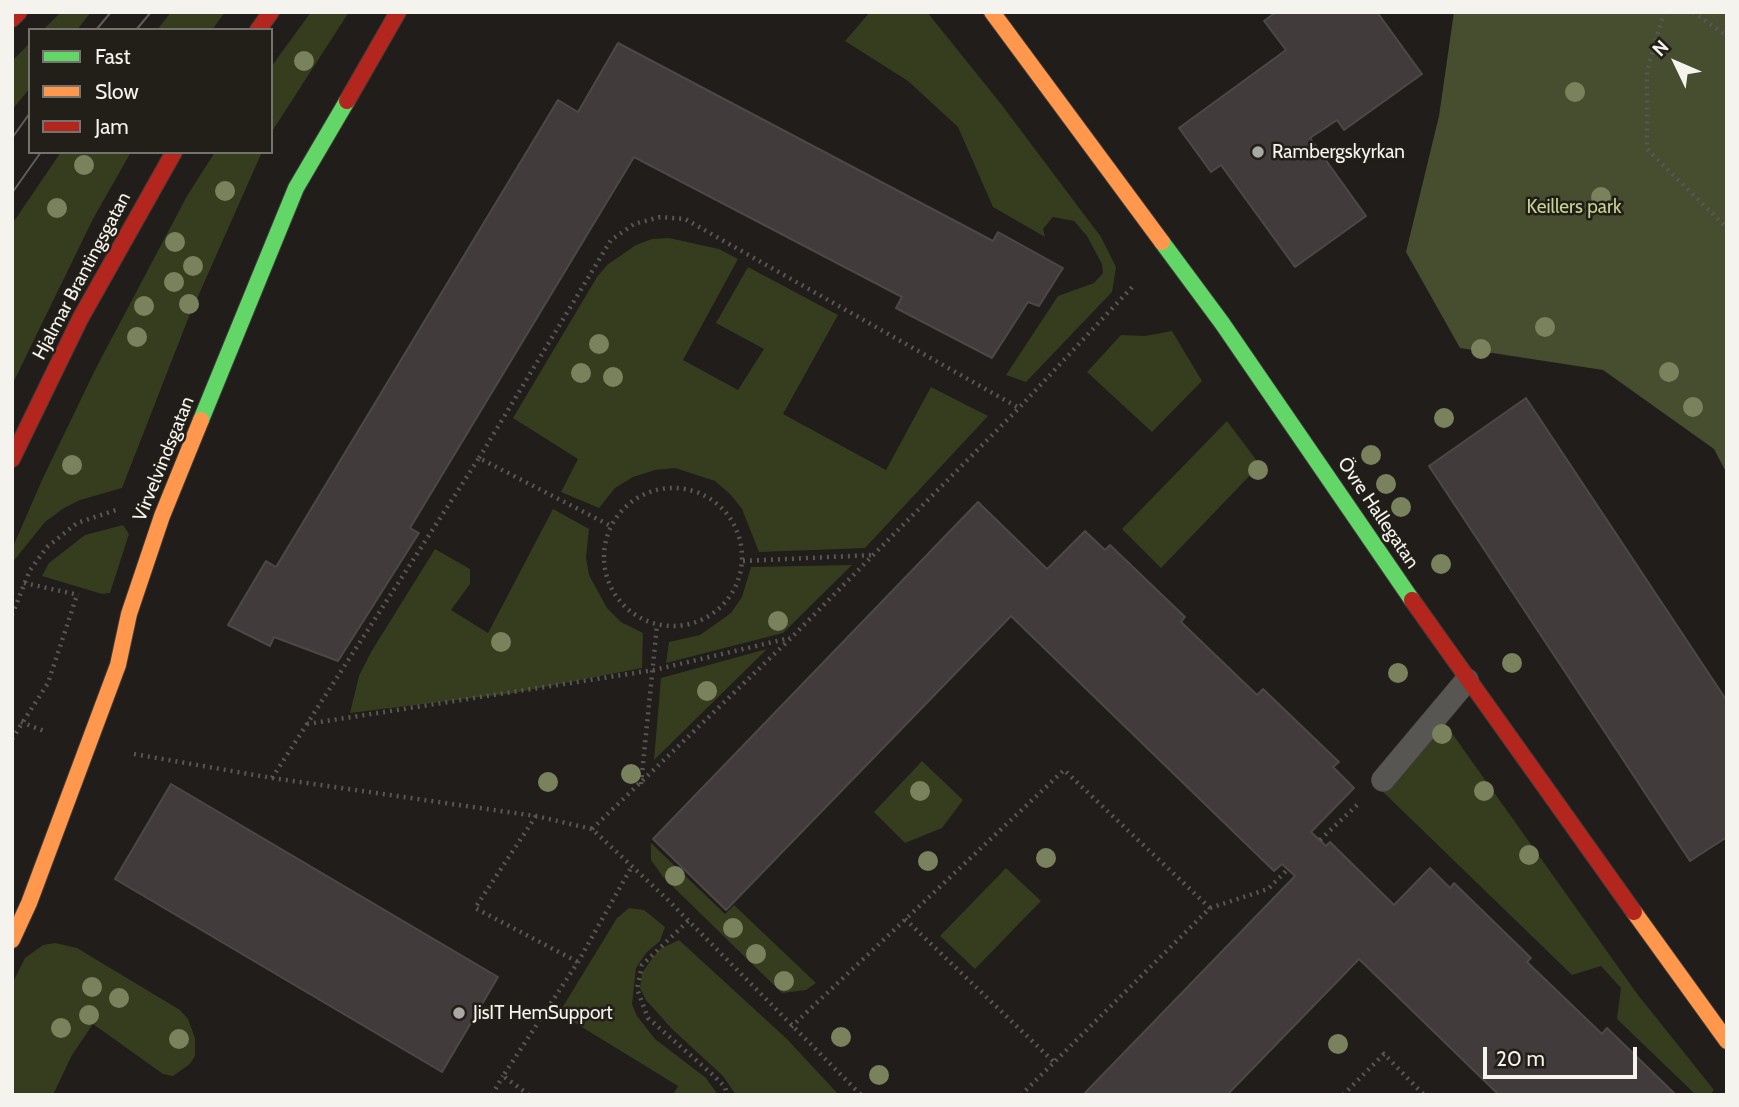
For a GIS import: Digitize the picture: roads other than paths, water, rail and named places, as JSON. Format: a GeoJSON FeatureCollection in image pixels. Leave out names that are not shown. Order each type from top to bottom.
{"type":"FeatureCollection","features":[{"type":"Feature","properties":{"kind":"street"},"geometry":{"type":"LineString","coordinates":[[12,19],[19,12]]}},
{"type":"Feature","properties":{"kind":"street"},"geometry":{"type":"LineString","coordinates":[[259,28],[271,12]]}},
{"type":"Feature","properties":{"kind":"street","name":"Virvelvindsgatan"},"geometry":{"type":"LineString","coordinates":[[12,940],[118,665],[129,614],[162,516],[296,188],[398,12]]}},
{"type":"Feature","properties":{"kind":"street","name":"Övre Hallegatan"},"geometry":{"type":"LineString","coordinates":[[992,12],[1222,323],[1467,680],[1727,1041]]}},
{"type":"Feature","properties":{"kind":"street","name":"Hjalmar Brantingsgatan"},"geometry":{"type":"LineString","coordinates":[[12,459],[87,307],[173,154]]}},
{"type":"Feature","properties":{"kind":"lane"},"geometry":{"type":"LineString","coordinates":[[1383,780],[1467,680]]}},
{"type":"Feature","properties":{"kind":"tram line"},"geometry":{"type":"LineString","coordinates":[[98,28],[111,12]]}},
{"type":"Feature","properties":{"kind":"tram line"},"geometry":{"type":"LineString","coordinates":[[138,28],[151,12]]}},
{"type":"Feature","properties":{"kind":"tram line"},"geometry":{"type":"LineString","coordinates":[[12,138],[28,116]]}},
{"type":"Feature","properties":{"kind":"tram line"},"geometry":{"type":"LineString","coordinates":[[12,193],[40,154]]}},
{"type":"Feature","properties":{"kind":"place","name":"Rambergskyrkan"},"geometry":{"type":"Point","coordinates":[1258,152]}},
{"type":"Feature","properties":{"kind":"place","name":"JisIT HemSupport"},"geometry":{"type":"Point","coordinates":[459,1013]}},
{"type":"Feature","properties":{"kind":"park label","name":"Keillers park"},"geometry":{"type":"Point","coordinates":[1574,207]}}]}
